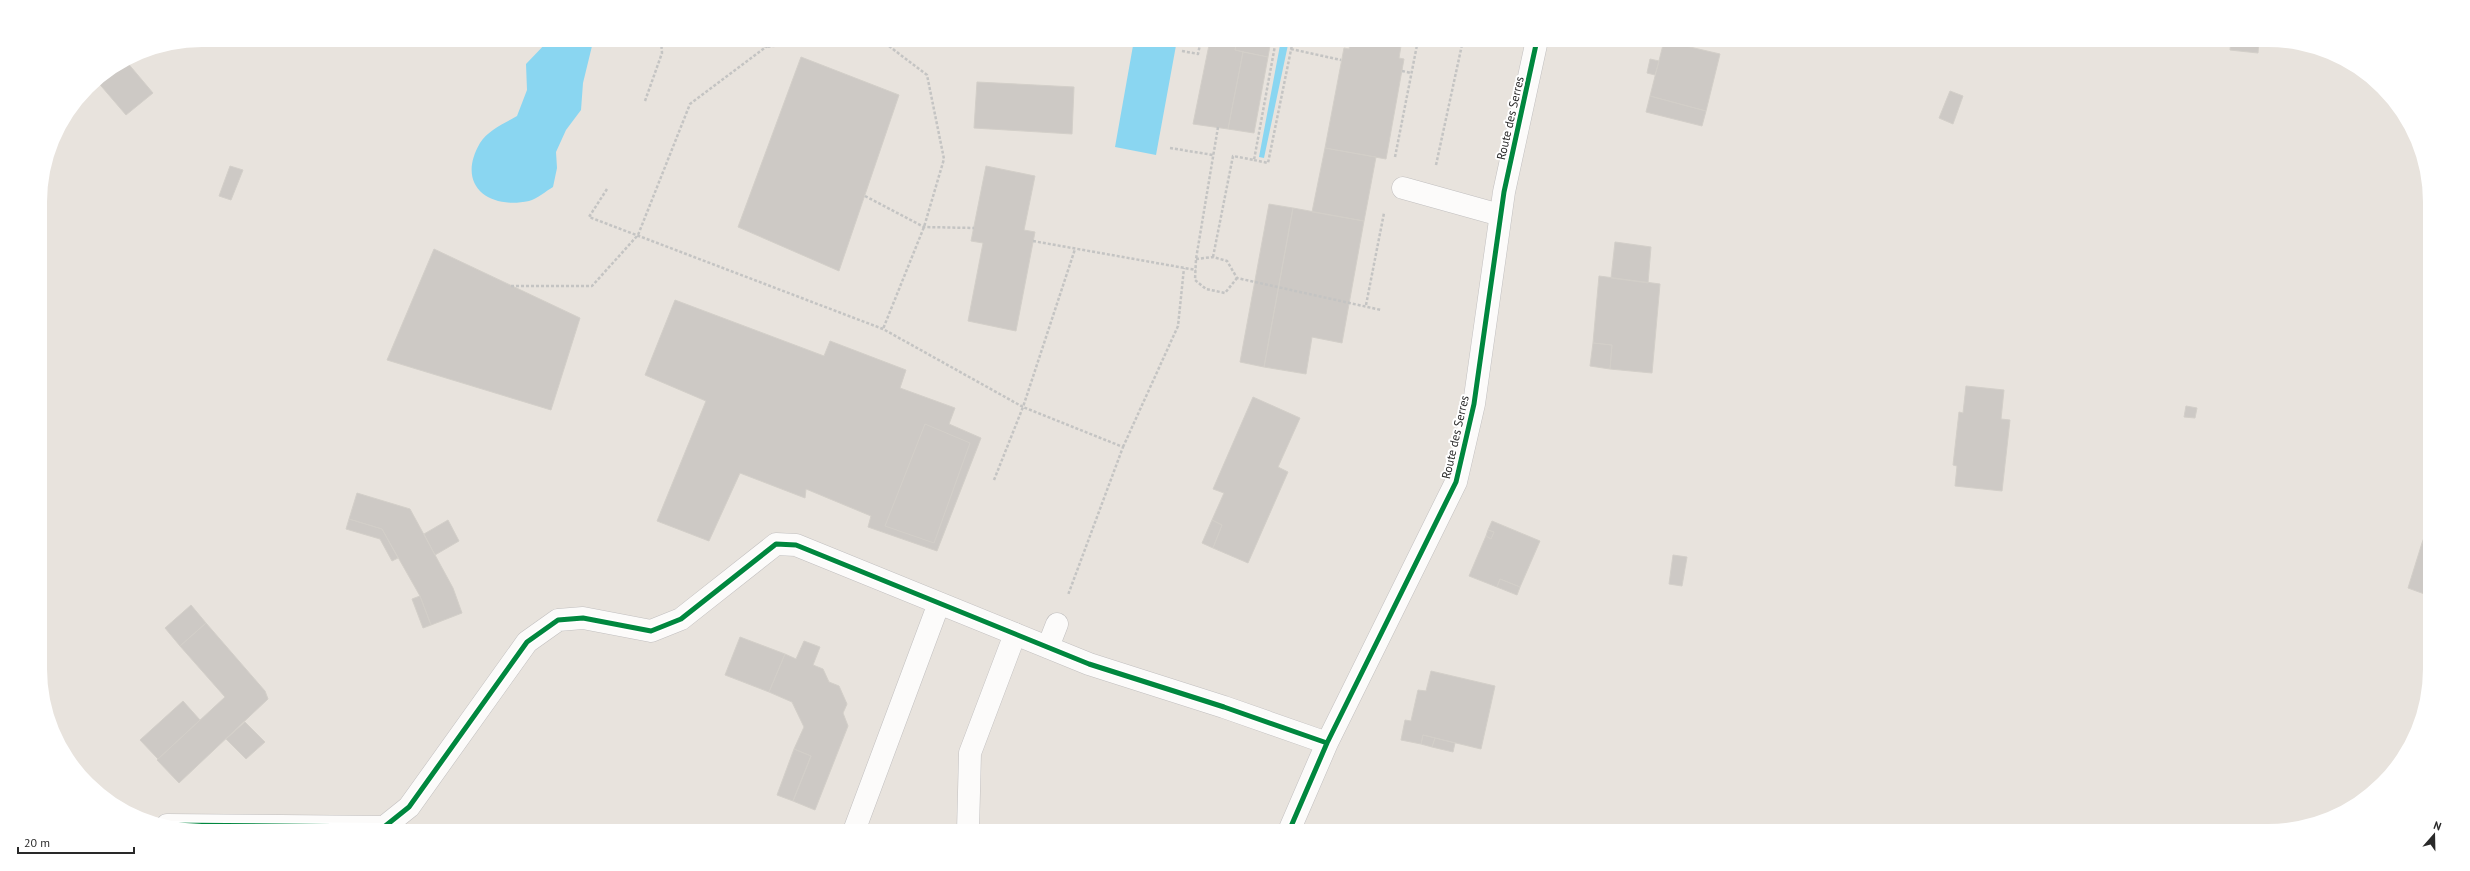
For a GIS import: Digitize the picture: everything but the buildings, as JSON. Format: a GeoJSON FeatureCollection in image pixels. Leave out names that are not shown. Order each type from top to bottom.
{"type":"FeatureCollection","features":[{"type":"Feature","properties":{"kind":"street","name":"Route des Serres"},"geometry":{"type":"LineString","coordinates":[[1292,824],[1327,744],[1456,482],[1474,404],[1500,215],[1536,47]]}},
{"type":"Feature","properties":{"kind":"street"},"geometry":{"type":"LineString","coordinates":[[1403,188],[1500,215]]}},
{"type":"Feature","properties":{"kind":"street"},"geometry":{"type":"LineString","coordinates":[[388,824],[409,807],[527,642],[558,620],[583,618],[651,631],[681,619],[776,544],[796,545],[1089,664],[1224,707],[1327,744]]}},
{"type":"Feature","properties":{"kind":"street"},"geometry":{"type":"LineString","coordinates":[[857,824],[939,603]]}},
{"type":"Feature","properties":{"kind":"street"},"geometry":{"type":"LineString","coordinates":[[1048,647],[1057,624]]}},
{"type":"Feature","properties":{"kind":"street"},"geometry":{"type":"LineString","coordinates":[[968,824],[970,753],[1015,634]]}},
{"type":"Feature","properties":{"kind":"path"},"geometry":{"type":"LineString","coordinates":[[645,101],[662,53],[662,47]]}},
{"type":"Feature","properties":{"kind":"path"},"geometry":{"type":"LineString","coordinates":[[511,286],[592,286],[638,235],[690,104],[766,47]]}},
{"type":"Feature","properties":{"kind":"path"},"geometry":{"type":"LineString","coordinates":[[883,329],[924,227],[944,159],[927,75],[890,47]]}},
{"type":"Feature","properties":{"kind":"path"},"geometry":{"type":"LineString","coordinates":[[1182,50],[1198,54],[1200,47]]}},
{"type":"Feature","properties":{"kind":"path"},"geometry":{"type":"LineString","coordinates":[[1254,160],[1275,47]]}},
{"type":"Feature","properties":{"kind":"path"},"geometry":{"type":"LineString","coordinates":[[1435,171],[1462,47]]}},
{"type":"Feature","properties":{"kind":"path"},"geometry":{"type":"LineString","coordinates":[[1213,257],[1233,156],[1268,163],[1292,49],[1341,60]]}},
{"type":"Feature","properties":{"kind":"path"},"geometry":{"type":"LineString","coordinates":[[1402,71],[1411,73]]}},
{"type":"Feature","properties":{"kind":"path"},"geometry":{"type":"LineString","coordinates":[[1218,127],[1196,259],[1195,280],[1206,289],[1225,293],[1237,278]]}},
{"type":"Feature","properties":{"kind":"path"},"geometry":{"type":"LineString","coordinates":[[1170,148],[1213,155]]}},
{"type":"Feature","properties":{"kind":"path"},"geometry":{"type":"LineString","coordinates":[[607,189],[588,218],[638,235],[883,329],[1023,406],[1123,447]]}},
{"type":"Feature","properties":{"kind":"path"},"geometry":{"type":"LineString","coordinates":[[865,196],[924,227],[974,228]]}},
{"type":"Feature","properties":{"kind":"path"},"geometry":{"type":"LineString","coordinates":[[1033,241],[1196,270]]}},
{"type":"Feature","properties":{"kind":"path"},"geometry":{"type":"LineString","coordinates":[[994,480],[1023,406],[1075,249]]}},
{"type":"Feature","properties":{"kind":"path"},"geometry":{"type":"LineString","coordinates":[[1196,259],[1213,257],[1227,261],[1237,278],[1381,310]]}},
{"type":"Feature","properties":{"kind":"path"},"geometry":{"type":"LineString","coordinates":[[1057,624],[1123,447],[1178,326],[1184,268]]}},
{"type":"Feature","properties":{"kind":"water"},"geometry":{"type":"Polygon","coordinates":[[[542,47],[592,47],[583,83],[581,110],[566,130],[556,152],[557,168],[553,187],[529,201],[514,203],[500,202],[480,191],[474,182],[472,171],[473,158],[480,143],[487,134],[517,116],[527,90],[526,64],[542,47]]]}},
{"type":"Feature","properties":{"kind":"water"},"geometry":{"type":"Polygon","coordinates":[[[1133,47],[1176,47],[1156,155],[1115,147],[1133,47]]]}},
{"type":"Feature","properties":{"kind":"water"},"geometry":{"type":"Polygon","coordinates":[[[1280,47],[1288,47],[1264,158],[1259,157],[1280,47]]]}},
{"type":"Feature","properties":{"kind":"cycle path"},"geometry":{"type":"LineString","coordinates":[[1292,824],[1327,743],[1456,482],[1474,404],[1504,192],[1535,47]]}},
{"type":"Feature","properties":{"kind":"cycle path"},"geometry":{"type":"LineString","coordinates":[[388,824],[409,807],[527,642],[558,620],[583,618],[651,631],[681,619],[776,544],[796,545],[1089,664],[1224,707],[1327,743]]}}]}
